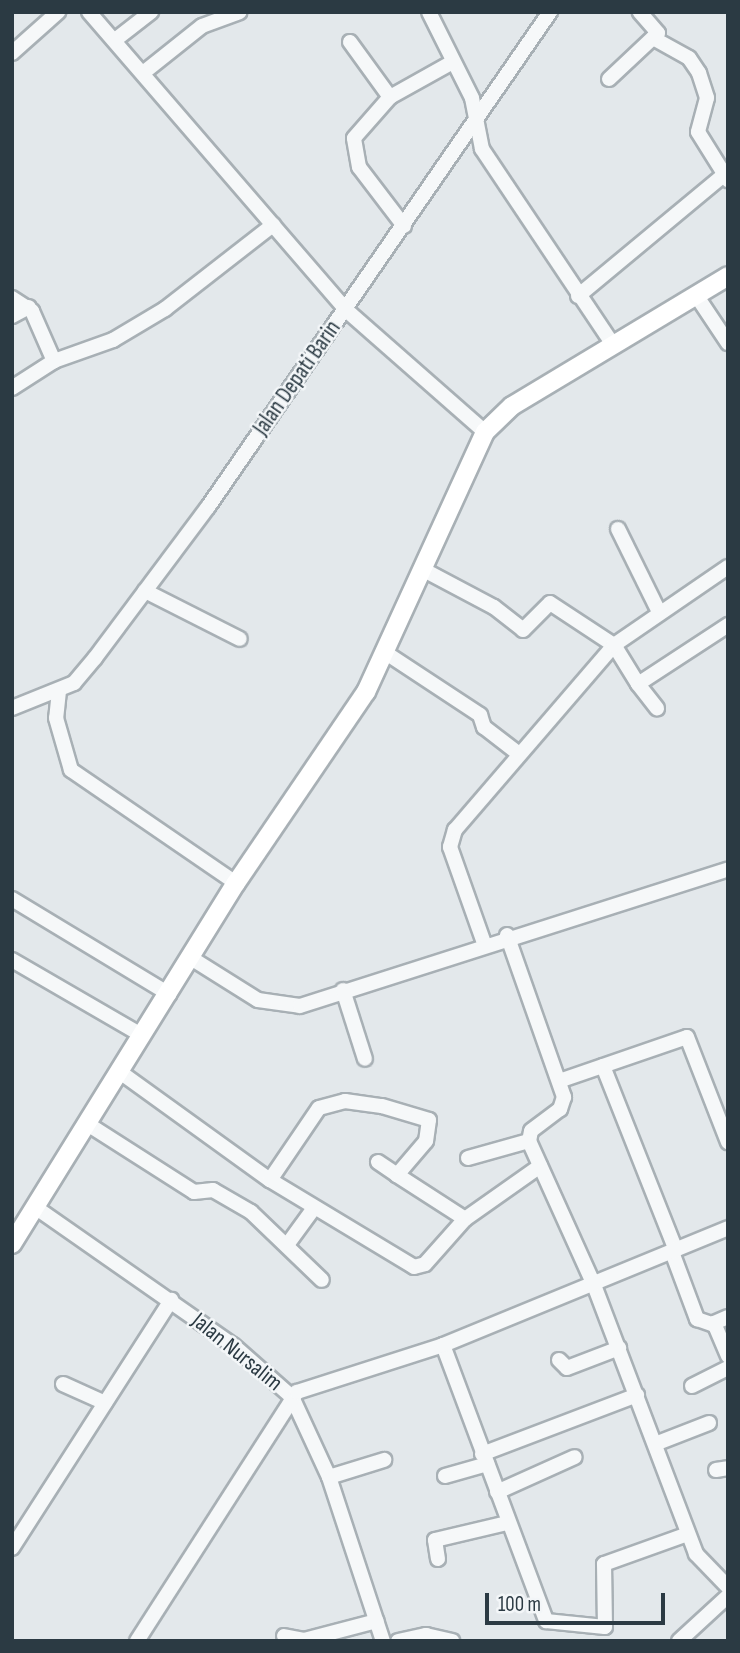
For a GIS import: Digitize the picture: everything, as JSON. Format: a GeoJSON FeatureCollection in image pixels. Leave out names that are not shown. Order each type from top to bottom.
{"type":"FeatureCollection","features":[{"type":"Feature","properties":{"kind":"main road"},"geometry":{"type":"LineString","coordinates":[[15,1232],[35,1207],[236,883],[386,653],[485,432],[512,406],[728,276]]}},
{"type":"Feature","properties":{"kind":"street"},"geometry":{"type":"LineString","coordinates":[[12,53],[58,12]]}},
{"type":"Feature","properties":{"kind":"street"},"geometry":{"type":"LineString","coordinates":[[89,12],[345,309],[485,432]]}},
{"type":"Feature","properties":{"kind":"street"},"geometry":{"type":"LineString","coordinates":[[115,40],[151,12]]}},
{"type":"Feature","properties":{"kind":"street"},"geometry":{"type":"LineString","coordinates":[[143,73],[202,26],[240,12]]}},
{"type":"Feature","properties":{"kind":"street"},"geometry":{"type":"LineString","coordinates":[[429,12],[453,62],[475,118],[482,149],[613,345]]}},
{"type":"Feature","properties":{"kind":"street","name":"Jalan Depati Barin"},"geometry":{"type":"LineString","coordinates":[[12,708],[59,691],[85,671],[145,591],[404,226],[475,118],[550,12]]}},
{"type":"Feature","properties":{"kind":"street"},"geometry":{"type":"LineString","coordinates":[[609,79],[653,38],[657,26],[640,12]]}},
{"type":"Feature","properties":{"kind":"street"},"geometry":{"type":"LineString","coordinates":[[578,296],[726,178],[698,132],[706,104],[702,78],[689,58],[653,38]]}},
{"type":"Feature","properties":{"kind":"street"},"geometry":{"type":"LineString","coordinates":[[349,42],[390,97]]}},
{"type":"Feature","properties":{"kind":"street"},"geometry":{"type":"LineString","coordinates":[[404,226],[354,150],[356,134],[390,97],[453,62]]}},
{"type":"Feature","properties":{"kind":"street"},"geometry":{"type":"LineString","coordinates":[[12,388],[54,361],[113,340],[165,309],[273,225]]}},
{"type":"Feature","properties":{"kind":"street"},"geometry":{"type":"LineString","coordinates":[[696,295],[728,343]]}},
{"type":"Feature","properties":{"kind":"street"},"geometry":{"type":"LineString","coordinates":[[12,298],[29,307],[54,361]]}},
{"type":"Feature","properties":{"kind":"street"},"geometry":{"type":"LineString","coordinates":[[12,316],[29,307]]}},
{"type":"Feature","properties":{"kind":"street"},"geometry":{"type":"LineString","coordinates":[[618,529],[658,610]]}},
{"type":"Feature","properties":{"kind":"street"},"geometry":{"type":"LineString","coordinates":[[484,943],[450,841],[519,754],[614,645],[658,610],[728,567]]}},
{"type":"Feature","properties":{"kind":"street"},"geometry":{"type":"LineString","coordinates":[[424,570],[494,607],[520,630],[550,603],[614,645],[638,684],[657,708]]}},
{"type":"Feature","properties":{"kind":"street"},"geometry":{"type":"LineString","coordinates":[[145,591],[240,639]]}},
{"type":"Feature","properties":{"kind":"street"},"geometry":{"type":"LineString","coordinates":[[638,684],[726,631]]}},
{"type":"Feature","properties":{"kind":"street"},"geometry":{"type":"LineString","coordinates":[[386,653],[480,715],[484,727],[519,754]]}},
{"type":"Feature","properties":{"kind":"street"},"geometry":{"type":"LineString","coordinates":[[59,691],[56,718],[71,771],[236,883]]}},
{"type":"Feature","properties":{"kind":"street"},"geometry":{"type":"LineString","coordinates":[[191,958],[279,1006],[343,990],[507,935],[728,870]]}},
{"type":"Feature","properties":{"kind":"street"},"geometry":{"type":"LineString","coordinates":[[12,899],[169,994]]}},
{"type":"Feature","properties":{"kind":"street"},"geometry":{"type":"LineString","coordinates":[[507,935],[559,1082],[562,1105],[532,1129],[530,1141],[594,1285],[638,1395],[696,1554],[728,1587]]}},
{"type":"Feature","properties":{"kind":"street"},"geometry":{"type":"LineString","coordinates":[[12,960],[143,1036]]}},
{"type":"Feature","properties":{"kind":"street"},"geometry":{"type":"LineString","coordinates":[[343,990],[365,1059]]}},
{"type":"Feature","properties":{"kind":"street"},"geometry":{"type":"LineString","coordinates":[[559,1082],[687,1037],[728,1142]]}},
{"type":"Feature","properties":{"kind":"street"},"geometry":{"type":"LineString","coordinates":[[603,1066],[674,1251],[696,1319],[714,1325],[728,1356]]}},
{"type":"Feature","properties":{"kind":"street"},"geometry":{"type":"LineString","coordinates":[[120,1072],[270,1180],[416,1268],[465,1219],[540,1166]]}},
{"type":"Feature","properties":{"kind":"street"},"geometry":{"type":"LineString","coordinates":[[270,1180],[314,1112],[345,1101],[429,1120],[426,1141],[397,1174]]}},
{"type":"Feature","properties":{"kind":"street"},"geometry":{"type":"LineString","coordinates":[[86,1123],[194,1192],[212,1190],[251,1212],[322,1280]]}},
{"type":"Feature","properties":{"kind":"street"},"geometry":{"type":"LineString","coordinates":[[468,1158],[530,1141]]}},
{"type":"Feature","properties":{"kind":"street"},"geometry":{"type":"LineString","coordinates":[[378,1162],[465,1219]]}},
{"type":"Feature","properties":{"kind":"street","name":"Jalan Nursalim"},"geometry":{"type":"LineString","coordinates":[[35,1207],[171,1300],[292,1396],[329,1477],[383,1641]]}},
{"type":"Feature","properties":{"kind":"street"},"geometry":{"type":"LineString","coordinates":[[287,1245],[314,1208]]}},
{"type":"Feature","properties":{"kind":"street"},"geometry":{"type":"LineString","coordinates":[[137,1641],[292,1396],[317,1382],[443,1345],[728,1228]]}},
{"type":"Feature","properties":{"kind":"street"},"geometry":{"type":"LineString","coordinates":[[12,1548],[171,1300]]}},
{"type":"Feature","properties":{"kind":"street"},"geometry":{"type":"LineString","coordinates":[[714,1325],[728,1317]]}},
{"type":"Feature","properties":{"kind":"street"},"geometry":{"type":"LineString","coordinates":[[443,1345],[544,1619],[577,1628],[607,1626],[604,1564],[688,1534]]}},
{"type":"Feature","properties":{"kind":"street"},"geometry":{"type":"LineString","coordinates":[[559,1360],[566,1368],[619,1348]]}},
{"type":"Feature","properties":{"kind":"street"},"geometry":{"type":"LineString","coordinates":[[692,1386],[728,1367]]}},
{"type":"Feature","properties":{"kind":"street"},"geometry":{"type":"LineString","coordinates":[[63,1384],[105,1403]]}},
{"type":"Feature","properties":{"kind":"street"},"geometry":{"type":"LineString","coordinates":[[445,1476],[638,1395]]}},
{"type":"Feature","properties":{"kind":"street"},"geometry":{"type":"LineString","coordinates":[[655,1444],[709,1423]]}},
{"type":"Feature","properties":{"kind":"street"},"geometry":{"type":"LineString","coordinates":[[497,1492],[575,1457]]}},
{"type":"Feature","properties":{"kind":"street"},"geometry":{"type":"LineString","coordinates":[[329,1477],[384,1460]]}},
{"type":"Feature","properties":{"kind":"street"},"geometry":{"type":"LineString","coordinates":[[438,1559],[435,1541],[508,1522]]}},
{"type":"Feature","properties":{"kind":"street"},"geometry":{"type":"LineString","coordinates":[[679,1641],[728,1596]]}},
{"type":"Feature","properties":{"kind":"street"},"geometry":{"type":"LineString","coordinates":[[284,1636],[304,1640],[377,1621]]}},
{"type":"Feature","properties":{"kind":"street"},"geometry":{"type":"LineString","coordinates":[[398,1641],[426,1635],[452,1641]]}}]}
